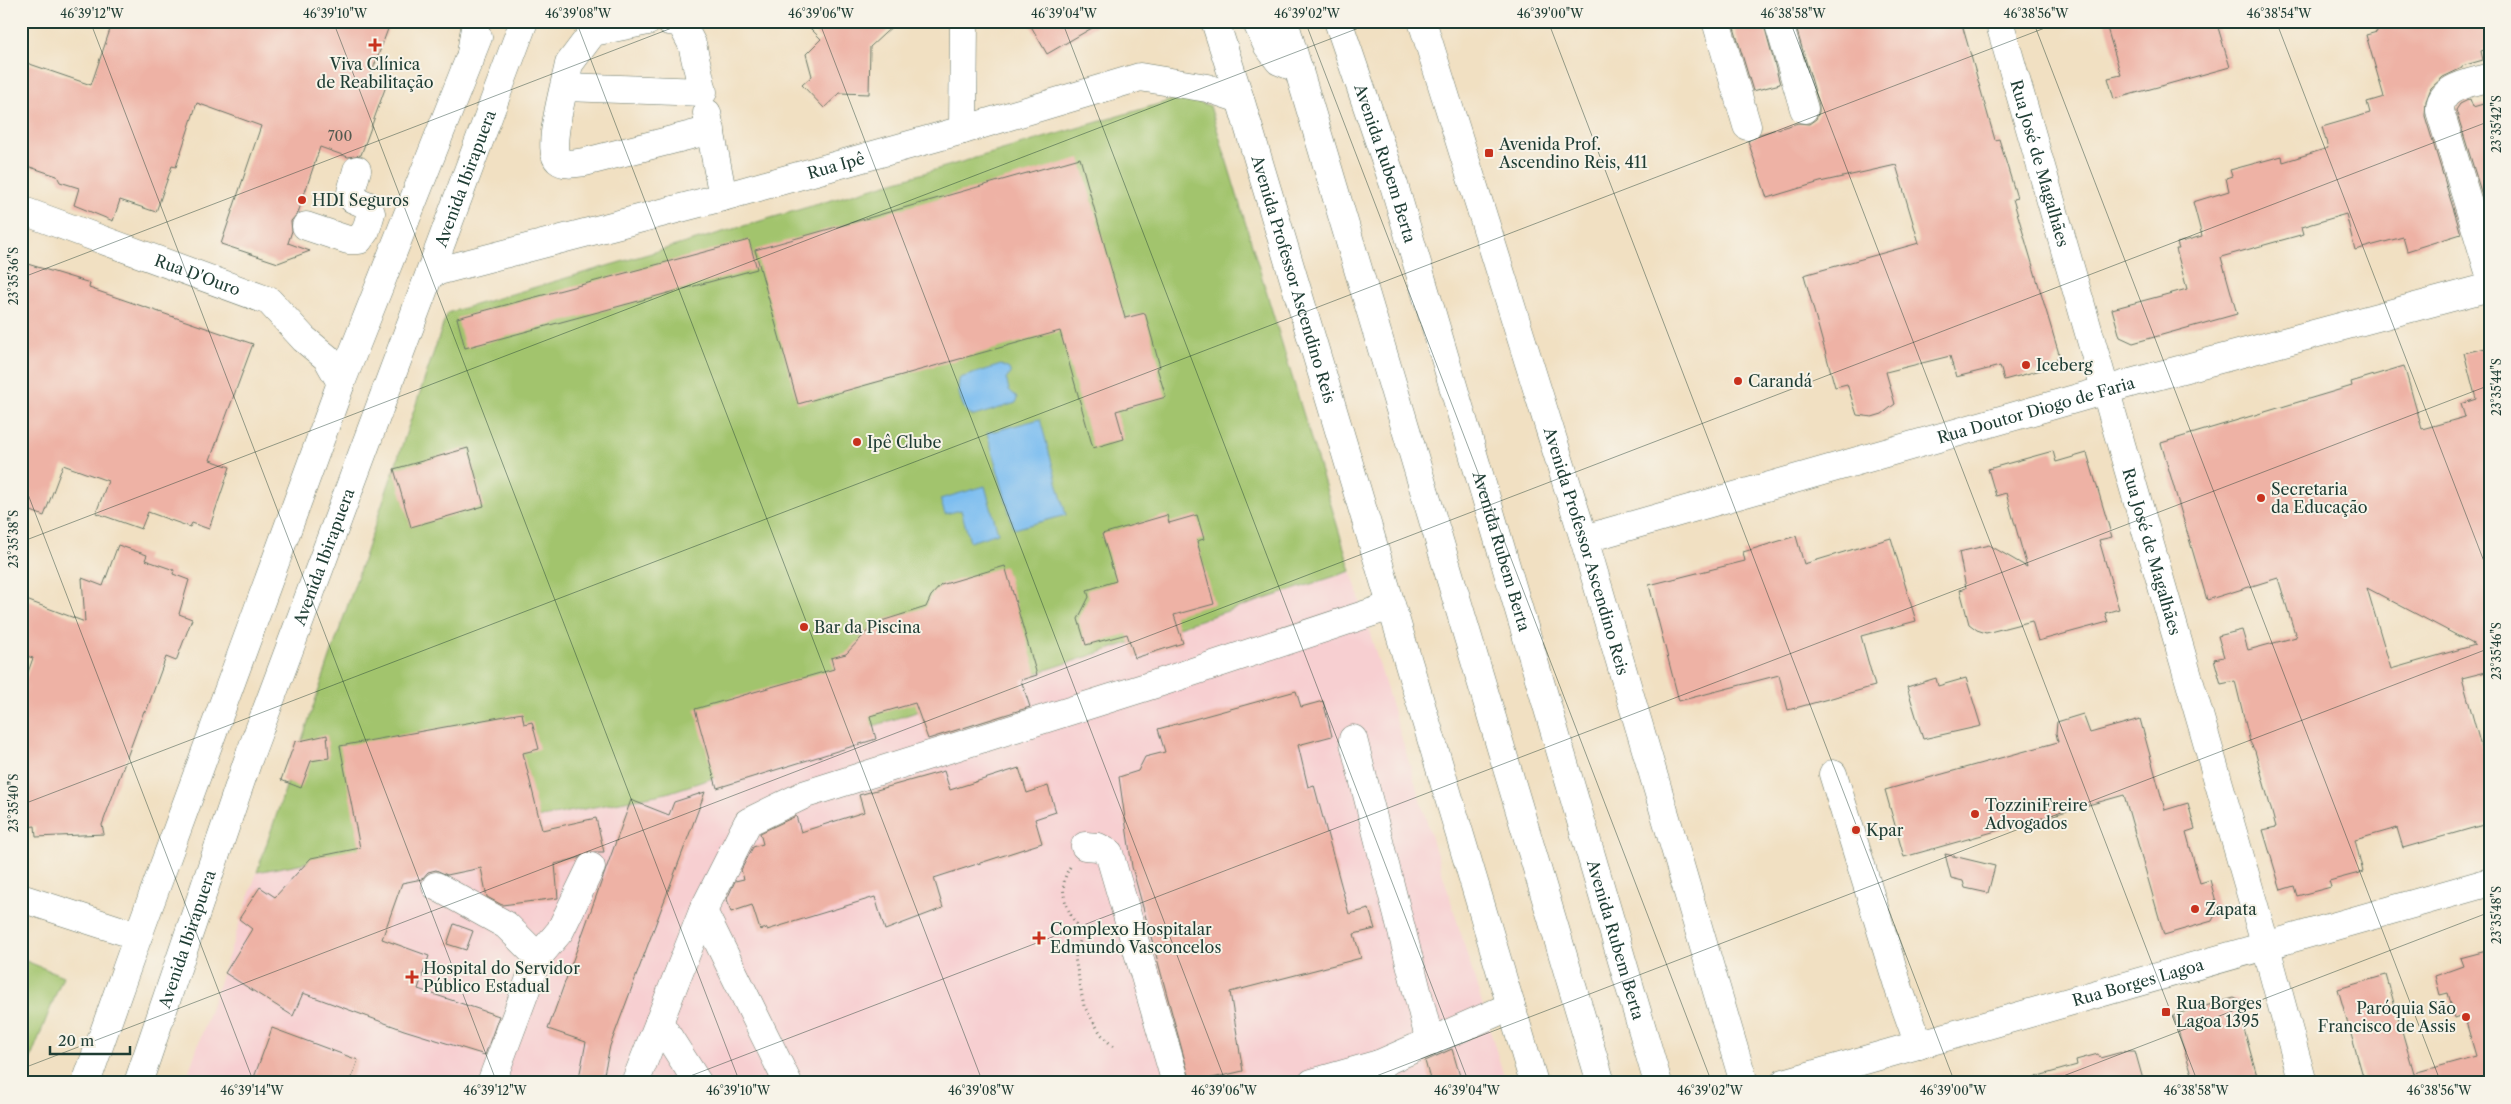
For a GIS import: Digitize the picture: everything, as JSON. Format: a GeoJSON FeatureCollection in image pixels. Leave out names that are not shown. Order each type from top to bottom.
{"type":"FeatureCollection","features":[{"type":"Feature","properties":{"kind":"main road"},"geometry":{"type":"LineString","coordinates":[[470,60],[476,21]]}},
{"type":"Feature","properties":{"kind":"main road"},"geometry":{"type":"LineString","coordinates":[[86,1083],[341,383],[470,60],[483,21]]}},
{"type":"Feature","properties":{"kind":"main road"},"geometry":{"type":"LineString","coordinates":[[648,21],[593,32],[569,64],[553,151],[557,158],[564,163],[585,162],[624,154],[711,130]]}},
{"type":"Feature","properties":{"kind":"main road"},"geometry":{"type":"LineString","coordinates":[[669,21],[681,24],[692,44],[704,92],[723,197]]}},
{"type":"Feature","properties":{"kind":"main road"},"geometry":{"type":"LineString","coordinates":[[963,130],[964,21]]}},
{"type":"Feature","properties":{"kind":"main road","name":"Avenida Professor Ascendino Reis"},"geometry":{"type":"LineString","coordinates":[[1215,21],[1240,99],[1534,1083]]}},
{"type":"Feature","properties":{"kind":"main road"},"geometry":{"type":"LineString","coordinates":[[1256,21],[1267,45],[1279,61],[1299,69]]}},
{"type":"Feature","properties":{"kind":"main road"},"geometry":{"type":"LineString","coordinates":[[1284,21],[1601,1083]]}},
{"type":"Feature","properties":{"kind":"main road","name":"Avenida Rubem Berta"},"geometry":{"type":"LineString","coordinates":[[1338,21],[1394,185],[1658,1083]]}},
{"type":"Feature","properties":{"kind":"main road","name":"Avenida Professor Ascendino Reis"},"geometry":{"type":"LineString","coordinates":[[1422,21],[1584,539],[1744,1083]]}},
{"type":"Feature","properties":{"kind":"main road"},"geometry":{"type":"LineString","coordinates":[[1716,21],[1747,126]]}},
{"type":"Feature","properties":{"kind":"main road"},"geometry":{"type":"LineString","coordinates":[[1778,21],[1804,109]]}},
{"type":"Feature","properties":{"kind":"main road","name":"Rua José de Magalhães"},"geometry":{"type":"LineString","coordinates":[[1999,21],[2266,947],[2302,1083]]}},
{"type":"Feature","properties":{"kind":"main road","name":"Avenida Ibirapuera"},"geometry":{"type":"LineString","coordinates":[[138,1083],[249,757],[523,26]]}},
{"type":"Feature","properties":{"kind":"main road"},"geometry":{"type":"LineString","coordinates":[[2490,77],[2451,90],[2442,97],[2439,104],[2490,275]]}},
{"type":"Feature","properties":{"kind":"main road","name":"Rua Ipê"},"geometry":{"type":"LineString","coordinates":[[431,273],[723,197],[1140,78],[1207,88],[1240,99]]}},
{"type":"Feature","properties":{"kind":"main road"},"geometry":{"type":"LineString","coordinates":[[565,87],[704,92]]}},
{"type":"Feature","properties":{"kind":"main road"},"geometry":{"type":"LineString","coordinates":[[306,226],[348,240],[359,240],[366,230],[371,213],[367,205],[353,199],[351,192],[357,170]]}},
{"type":"Feature","properties":{"kind":"main road","name":"Rua D'Ouro"},"geometry":{"type":"LineString","coordinates":[[21,210],[269,301],[304,340],[326,358],[341,383]]}},
{"type":"Feature","properties":{"kind":"main road"},"geometry":{"type":"LineString","coordinates":[[366,230],[397,243]]}},
{"type":"Feature","properties":{"kind":"main road","name":"Rua Doutor Diogo de Faria"},"geometry":{"type":"LineString","coordinates":[[1584,539],[2105,390],[2490,287]]}},
{"type":"Feature","properties":{"kind":"main road"},"geometry":{"type":"LineString","coordinates":[[635,1083],[702,911],[748,822],[806,794],[1174,678],[1391,606]]}},
{"type":"Feature","properties":{"kind":"main road"},"geometry":{"type":"LineString","coordinates":[[1353,740],[1430,1042]]}},
{"type":"Feature","properties":{"kind":"main road"},"geometry":{"type":"LineString","coordinates":[[1833,774],[1918,1045]]}},
{"type":"Feature","properties":{"kind":"main road"},"geometry":{"type":"LineString","coordinates":[[1085,846],[1098,847],[1109,853],[1176,1083]]}},
{"type":"Feature","properties":{"kind":"main road"},"geometry":{"type":"LineString","coordinates":[[491,1083],[538,957],[560,931],[590,867]]}},
{"type":"Feature","properties":{"kind":"main road","name":"Rua Borges Lagoa"},"geometry":{"type":"LineString","coordinates":[[1784,1083],[2490,882]]}},
{"type":"Feature","properties":{"kind":"main road"},"geometry":{"type":"LineString","coordinates":[[436,886],[506,925],[538,957]]}},
{"type":"Feature","properties":{"kind":"main road"},"geometry":{"type":"LineString","coordinates":[[21,898],[138,936]]}},
{"type":"Feature","properties":{"kind":"main road"},"geometry":{"type":"LineString","coordinates":[[702,911],[788,1083]]}},
{"type":"Feature","properties":{"kind":"main road"},"geometry":{"type":"LineString","coordinates":[[1312,1083],[1379,1074],[1430,1042],[1511,1006]]}},
{"type":"Feature","properties":{"kind":"main road"},"geometry":{"type":"LineString","coordinates":[[659,1022],[698,1083]]}},
{"type":"Feature","properties":{"kind":"path"},"geometry":{"type":"LineString","coordinates":[[1085,846],[1063,879],[1062,890],[1065,904],[1082,934],[1075,958],[1079,971],[1079,988],[1084,1006],[1101,1034],[1115,1048]]}},
{"type":"Feature","properties":{"kind":"shaded area","name":"Complexo Hospitalar Edmundo Vasconcelos"},"geometry":{"type":"Polygon","coordinates":[[[1351,571],[1506,1083],[185,1083],[257,872],[667,793],[1351,571]]]}},
{"type":"Feature","properties":{"kind":"green space","name":"Ipê Clube"},"geometry":{"type":"Polygon","coordinates":[[[1183,97],[1210,106],[1351,571],[667,793],[257,872],[447,313],[1183,97]]]}},
{"type":"Feature","properties":{"kind":"green space"},"geometry":{"type":"Polygon","coordinates":[[[21,959],[63,976],[21,1083],[21,959]]]}},
{"type":"Feature","properties":{"kind":"water"},"geometry":{"type":"Polygon","coordinates":[[[1001,365],[1009,369],[1011,374],[1006,378],[1009,390],[1017,397],[1016,403],[974,416],[970,414],[963,406],[959,394],[960,378],[1001,365]]]}},
{"type":"Feature","properties":{"kind":"water"},"geometry":{"type":"Polygon","coordinates":[[[1040,419],[1066,515],[1014,529],[987,433],[1040,419]]]}},
{"type":"Feature","properties":{"kind":"water"},"geometry":{"type":"Polygon","coordinates":[[[985,486],[998,533],[970,542],[961,510],[945,514],[940,499],[985,486]]]}},
{"type":"Feature","properties":{"kind":"building"},"geometry":{"type":"Polygon","coordinates":[[[113,21],[391,21],[369,80],[386,86],[361,155],[348,157],[320,147],[298,213],[291,221],[292,231],[288,243],[310,251],[278,263],[221,244],[261,126],[197,103],[176,167],[172,166],[156,212],[120,200],[113,221],[74,205],[79,188],[60,182],[57,176],[21,164],[21,61],[91,85],[113,21]]]}},
{"type":"Feature","properties":{"kind":"building"},"geometry":{"type":"Polygon","coordinates":[[[803,21],[898,21],[870,47],[869,94],[840,93],[824,108],[802,85],[812,76],[806,54],[821,39],[803,21]]]}},
{"type":"Feature","properties":{"kind":"building"},"geometry":{"type":"Polygon","coordinates":[[[1028,21],[1104,21],[1047,54],[1028,21]]]}},
{"type":"Feature","properties":{"kind":"building"},"geometry":{"type":"Polygon","coordinates":[[[1732,21],[1763,21],[1780,84],[1753,91],[1732,21]]]}},
{"type":"Feature","properties":{"kind":"building"},"geometry":{"type":"Polygon","coordinates":[[[1794,21],[1961,21],[1995,140],[1999,139],[2017,198],[2013,199],[2059,354],[2052,367],[2004,380],[2000,366],[1956,377],[1950,356],[1886,372],[1895,404],[1882,414],[1872,417],[1857,415],[1847,384],[1835,387],[1804,275],[1919,243],[1896,165],[1820,182],[1767,198],[1748,141],[1760,134],[1798,123],[1809,124],[1816,119],[1819,112],[1819,105],[1794,21]]]}},
{"type":"Feature","properties":{"kind":"building"},"geometry":{"type":"Polygon","coordinates":[[[2105,21],[2216,21],[2230,67],[2114,99],[2108,78],[2121,75],[2105,21]]]}},
{"type":"Feature","properties":{"kind":"building"},"geometry":{"type":"Polygon","coordinates":[[[2398,21],[2490,21],[2490,48],[2481,51],[2483,60],[2462,66],[2462,68],[2443,77],[2431,88],[2426,101],[2425,116],[2461,234],[2407,251],[2403,237],[2355,250],[2346,214],[2302,227],[2304,234],[2221,257],[2237,314],[2133,343],[2120,337],[2112,309],[2187,289],[2176,249],[2179,249],[2177,243],[2202,236],[2193,202],[2229,191],[2226,178],[2232,176],[2230,170],[2282,156],[2283,162],[2328,148],[2322,127],[2370,113],[2367,102],[2384,97],[2366,35],[2377,32],[2376,27],[2398,21]]]}},
{"type":"Feature","properties":{"kind":"building"},"geometry":{"type":"Polygon","coordinates":[[[2470,99],[2473,107],[2490,102],[2490,221],[2456,110],[2460,104],[2470,99]]]}},
{"type":"Feature","properties":{"kind":"building"},"geometry":{"type":"Polygon","coordinates":[[[1080,158],[1125,318],[1145,313],[1160,367],[1157,368],[1166,397],[1116,411],[1124,439],[1093,448],[1060,331],[798,404],[755,250],[1080,158]]]}},
{"type":"Feature","properties":{"kind":"building"},"geometry":{"type":"Polygon","coordinates":[[[749,240],[757,269],[465,348],[457,318],[749,240]]]}},
{"type":"Feature","properties":{"kind":"building"},"geometry":{"type":"Polygon","coordinates":[[[21,262],[90,283],[89,288],[253,344],[210,460],[230,467],[209,529],[192,523],[190,527],[148,512],[141,529],[96,513],[108,481],[63,465],[44,516],[21,507],[21,262]]]}},
{"type":"Feature","properties":{"kind":"building"},"geometry":{"type":"Polygon","coordinates":[[[2490,347],[2490,671],[2462,678],[2490,779],[2485,781],[2490,798],[2490,823],[2403,848],[2397,828],[2355,840],[2363,872],[2329,881],[2331,887],[2297,896],[2294,886],[2281,890],[2263,830],[2276,827],[2255,751],[2250,742],[2235,681],[2221,684],[2214,659],[2224,657],[2218,636],[2242,630],[2248,650],[2296,637],[2278,578],[2207,600],[2161,443],[2352,386],[2351,382],[2404,366],[2422,429],[2465,417],[2461,404],[2476,399],[2464,353],[2490,347]],[[2367,588],[2391,669],[2475,645],[2367,588]]]}},
{"type":"Feature","properties":{"kind":"building"},"geometry":{"type":"Polygon","coordinates":[[[468,448],[484,506],[411,527],[394,469],[468,448]]]}},
{"type":"Feature","properties":{"kind":"building"},"geometry":{"type":"Polygon","coordinates":[[[2053,451],[2056,462],[2087,453],[2112,537],[2099,540],[2119,609],[2105,613],[2108,622],[2038,641],[2032,621],[1986,633],[1977,630],[1969,624],[1960,590],[1966,588],[1959,552],[1989,545],[2027,567],[2006,493],[1996,496],[1988,469],[2053,451]]]}},
{"type":"Feature","properties":{"kind":"building"},"geometry":{"type":"Polygon","coordinates":[[[1167,515],[1169,523],[1197,515],[1204,539],[1197,541],[1214,604],[1174,615],[1183,643],[1135,658],[1127,634],[1086,645],[1078,619],[1089,597],[1087,590],[1116,581],[1102,534],[1167,515]]]}},
{"type":"Feature","properties":{"kind":"building"},"geometry":{"type":"Polygon","coordinates":[[[1796,536],[1804,564],[1891,538],[1916,621],[1861,636],[1875,686],[1788,710],[1779,675],[1679,701],[1649,585],[1745,561],[1743,552],[1796,536]]]}},
{"type":"Feature","properties":{"kind":"building"},"geometry":{"type":"Polygon","coordinates":[[[118,545],[147,555],[145,560],[174,570],[173,574],[189,580],[179,614],[192,619],[176,661],[166,657],[102,825],[104,834],[36,837],[35,826],[21,828],[21,692],[33,658],[21,654],[21,598],[85,622],[82,578],[103,586],[118,545]]]}},
{"type":"Feature","properties":{"kind":"building"},"geometry":{"type":"Polygon","coordinates":[[[1005,566],[1037,675],[1021,680],[1030,707],[928,739],[915,703],[870,716],[876,739],[717,788],[695,709],[834,669],[831,658],[846,654],[875,623],[926,607],[931,596],[941,585],[1005,566]]]}},
{"type":"Feature","properties":{"kind":"building"},"geometry":{"type":"Polygon","coordinates":[[[1936,678],[1938,686],[1966,678],[1981,726],[1923,739],[1907,687],[1936,678]]]}},
{"type":"Feature","properties":{"kind":"building"},"geometry":{"type":"Polygon","coordinates":[[[1296,691],[1301,707],[1323,701],[1332,736],[1298,745],[1308,787],[1314,785],[1349,914],[1369,909],[1375,929],[1354,934],[1361,958],[1230,992],[1243,1071],[1191,1083],[1132,867],[1119,777],[1138,771],[1145,757],[1165,752],[1158,729],[1296,691]]]}},
{"type":"Feature","properties":{"kind":"building"},"geometry":{"type":"Polygon","coordinates":[[[522,713],[524,724],[532,722],[539,749],[523,753],[542,830],[596,818],[604,852],[589,852],[578,858],[555,864],[558,898],[502,905],[487,897],[481,868],[447,875],[436,870],[428,872],[422,879],[402,883],[382,939],[429,956],[418,989],[499,1016],[485,1055],[404,1030],[303,993],[293,1016],[225,973],[252,929],[239,919],[260,887],[275,897],[311,858],[360,848],[340,746],[522,713]]]}},
{"type":"Feature","properties":{"kind":"building","name":"TozziniFreire Advogados"},"geometry":{"type":"Polygon","coordinates":[[[2083,714],[2090,733],[2140,719],[2165,810],[2188,803],[2195,829],[2186,832],[2200,883],[2210,880],[2218,909],[2212,921],[2164,935],[2124,795],[1904,857],[1885,790],[2058,742],[2056,733],[2057,722],[2083,714]]]}},
{"type":"Feature","properties":{"kind":"building"},"geometry":{"type":"Polygon","coordinates":[[[327,735],[329,758],[311,761],[301,788],[281,780],[295,742],[327,735]]]}},
{"type":"Feature","properties":{"kind":"building"},"geometry":{"type":"Polygon","coordinates":[[[1019,768],[1027,793],[1048,786],[1056,812],[1035,819],[1042,843],[934,878],[943,908],[885,930],[875,897],[767,930],[767,928],[760,930],[752,905],[731,912],[727,899],[735,881],[744,879],[741,870],[753,847],[763,844],[760,833],[796,816],[801,832],[864,812],[859,795],[944,771],[950,790],[1019,768]]]}},
{"type":"Feature","properties":{"kind":"building"},"geometry":{"type":"Polygon","coordinates":[[[705,792],[610,1046],[602,1083],[578,1083],[586,1042],[548,1029],[631,800],[669,815],[674,802],[705,792]]]}},
{"type":"Feature","properties":{"kind":"building"},"geometry":{"type":"Polygon","coordinates":[[[1945,854],[1995,866],[1988,893],[1965,888],[1963,881],[1951,878],[1945,854]]]}},
{"type":"Feature","properties":{"kind":"building"},"geometry":{"type":"Polygon","coordinates":[[[454,924],[473,931],[466,950],[447,944],[454,924]]]}},
{"type":"Feature","properties":{"kind":"building"},"geometry":{"type":"Polygon","coordinates":[[[2490,950],[2490,1083],[2365,1083],[2338,989],[2386,975],[2414,1073],[2476,1056],[2464,1015],[2455,1018],[2448,993],[2440,995],[2435,976],[2463,966],[2460,958],[2490,950]]]}},
{"type":"Feature","properties":{"kind":"building"},"geometry":{"type":"Polygon","coordinates":[[[2234,998],[2242,1002],[2248,1021],[2242,1022],[2259,1083],[2195,1083],[2173,1015],[2234,998]]]}},
{"type":"Feature","properties":{"kind":"building"},"geometry":{"type":"Polygon","coordinates":[[[272,1028],[358,1060],[350,1083],[252,1083],[272,1028]]]}},
{"type":"Feature","properties":{"kind":"building"},"geometry":{"type":"Polygon","coordinates":[[[1452,1049],[1462,1083],[1431,1083],[1425,1061],[1452,1049]]]}},
{"type":"Feature","properties":{"kind":"building"},"geometry":{"type":"Polygon","coordinates":[[[2126,1051],[2135,1051],[2144,1083],[2036,1083],[2035,1077],[2077,1065],[2076,1060],[2098,1054],[2100,1058],[2126,1051]]]}},
{"type":"Feature","properties":{"kind":"place","name":"Viva Clínica de Reabilitação"},"geometry":{"type":"Point","coordinates":[375,45]}},
{"type":"Feature","properties":{"kind":"place","name":"Avenida Prof. Ascendino Reis, 411"},"geometry":{"type":"Point","coordinates":[1489,153]}},
{"type":"Feature","properties":{"kind":"place","name":"HDI Seguros"},"geometry":{"type":"Point","coordinates":[302,200]}},
{"type":"Feature","properties":{"kind":"place","name":"Iceberg"},"geometry":{"type":"Point","coordinates":[2026,365]}},
{"type":"Feature","properties":{"kind":"place","name":"Carandá"},"geometry":{"type":"Point","coordinates":[1738,381]}},
{"type":"Feature","properties":{"kind":"place","name":"Ipê Clube"},"geometry":{"type":"Point","coordinates":[857,442]}},
{"type":"Feature","properties":{"kind":"place","name":"Secretaria da Educação"},"geometry":{"type":"Point","coordinates":[2261,498]}},
{"type":"Feature","properties":{"kind":"place","name":"Bar da Piscina"},"geometry":{"type":"Point","coordinates":[804,627]}},
{"type":"Feature","properties":{"kind":"place","name":"TozziniFreire Advogados"},"geometry":{"type":"Point","coordinates":[1975,814]}},
{"type":"Feature","properties":{"kind":"place","name":"Kpar"},"geometry":{"type":"Point","coordinates":[1856,830]}},
{"type":"Feature","properties":{"kind":"place","name":"Zapata"},"geometry":{"type":"Point","coordinates":[2195,909]}},
{"type":"Feature","properties":{"kind":"place","name":"Complexo Hospitalar Edmundo Vasconcelos"},"geometry":{"type":"Point","coordinates":[1039,938]}},
{"type":"Feature","properties":{"kind":"place","name":"Hospital do Servidor Público Estadual"},"geometry":{"type":"Point","coordinates":[412,977]}},
{"type":"Feature","properties":{"kind":"place","name":"Rua Borges Lagoa 1395"},"geometry":{"type":"Point","coordinates":[2166,1012]}},
{"type":"Feature","properties":{"kind":"place","name":"Paróquia São Francisco de Assis"},"geometry":{"type":"Point","coordinates":[2466,1017]}}]}
